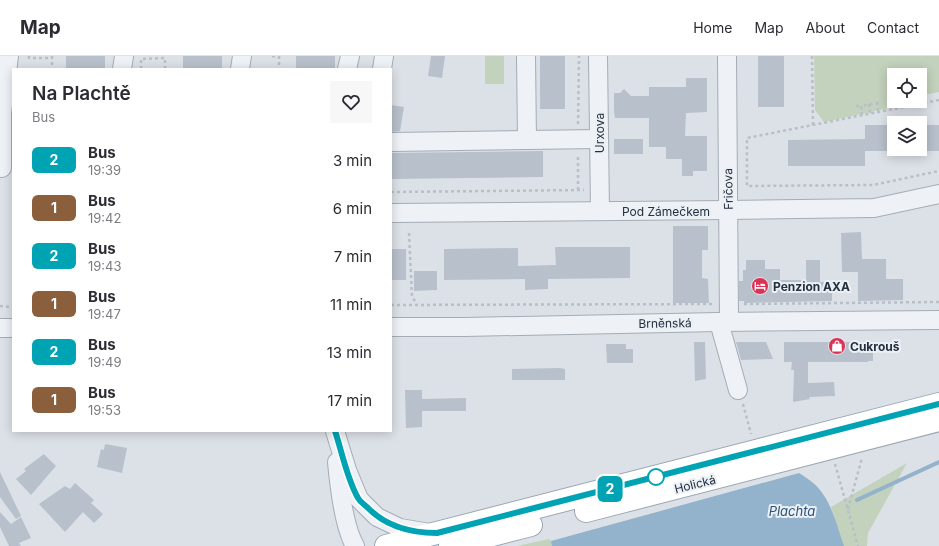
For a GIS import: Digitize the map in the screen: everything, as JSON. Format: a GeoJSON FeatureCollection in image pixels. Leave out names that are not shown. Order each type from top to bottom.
{"type":"FeatureCollection","features":[{"type":"Feature","properties":{"kind":"main road","name":"Holická"},"geometry":{"type":"LineString","coordinates":[[443,540],[939,404]]}},
{"type":"Feature","properties":{"kind":"main road","name":"Holická"},"geometry":{"type":"LineString","coordinates":[[386,546],[443,540],[939,420]]}},
{"type":"Feature","properties":{"kind":"street"},"geometry":{"type":"LineString","coordinates":[[5,169],[2,113],[9,56]]}},
{"type":"Feature","properties":{"kind":"street"},"geometry":{"type":"LineString","coordinates":[[122,68],[124,56]]}},
{"type":"Feature","properties":{"kind":"street"},"geometry":{"type":"LineString","coordinates":[[240,68],[242,56]]}},
{"type":"Feature","properties":{"kind":"street"},"geometry":{"type":"LineString","coordinates":[[348,68],[350,56]]}},
{"type":"Feature","properties":{"kind":"street"},"geometry":{"type":"LineString","coordinates":[[382,68],[384,56]]}},
{"type":"Feature","properties":{"kind":"street"},"geometry":{"type":"LineString","coordinates":[[526,56],[527,140]]}},
{"type":"Feature","properties":{"kind":"street","name":"Urxova"},"geometry":{"type":"LineString","coordinates":[[598,56],[600,211]]}},
{"type":"Feature","properties":{"kind":"street","name":"Fričova"},"geometry":{"type":"LineString","coordinates":[[726,56],[728,210],[726,316],[738,390]]}},
{"type":"Feature","properties":{"kind":"street"},"geometry":{"type":"LineString","coordinates":[[392,142],[599,139]]}},
{"type":"Feature","properties":{"kind":"street","name":"Pod Zámečkem"},"geometry":{"type":"LineString","coordinates":[[392,213],[874,208],[939,194]]}},
{"type":"Feature","properties":{"kind":"street","name":"Brněnská"},"geometry":{"type":"LineString","coordinates":[[392,326],[465,327],[726,316],[939,320]]}},
{"type":"Feature","properties":{"kind":"street"},"geometry":{"type":"LineString","coordinates":[[0,328],[12,328]]}},
{"type":"Feature","properties":{"kind":"street"},"geometry":{"type":"LineString","coordinates":[[334,432],[347,470],[359,499],[372,513],[400,528],[425,533],[443,540]]}},
{"type":"Feature","properties":{"kind":"street"},"geometry":{"type":"LineString","coordinates":[[334,432],[340,489],[351,541]]}},
{"type":"Feature","properties":{"kind":"path"},"geometry":{"type":"LineString","coordinates":[[29,56],[29,58],[52,57],[52,68]]}},
{"type":"Feature","properties":{"kind":"path"},"geometry":{"type":"LineString","coordinates":[[272,56],[279,56],[279,68]]}},
{"type":"Feature","properties":{"kind":"path"},"geometry":{"type":"LineString","coordinates":[[578,56],[578,190]]}},
{"type":"Feature","properties":{"kind":"path"},"geometry":{"type":"LineString","coordinates":[[812,56],[813,125]]}},
{"type":"Feature","properties":{"kind":"path"},"geometry":{"type":"LineString","coordinates":[[141,68],[141,59],[165,58],[165,68]]}},
{"type":"Feature","properties":{"kind":"path"},"geometry":{"type":"LineString","coordinates":[[939,100],[747,138],[747,186],[873,185],[939,171]]}},
{"type":"Feature","properties":{"kind":"path"},"geometry":{"type":"LineString","coordinates":[[877,102],[878,112]]}},
{"type":"Feature","properties":{"kind":"path"},"geometry":{"type":"LineString","coordinates":[[856,106],[881,102]]}},
{"type":"Feature","properties":{"kind":"path"},"geometry":{"type":"LineString","coordinates":[[869,104],[870,113]]}},
{"type":"Feature","properties":{"kind":"path"},"geometry":{"type":"LineString","coordinates":[[861,106],[862,115]]}},
{"type":"Feature","properties":{"kind":"path"},"geometry":{"type":"LineString","coordinates":[[392,192],[599,190]]}},
{"type":"Feature","properties":{"kind":"path"},"geometry":{"type":"LineString","coordinates":[[409,233],[412,296],[417,305]]}},
{"type":"Feature","properties":{"kind":"path"},"geometry":{"type":"LineString","coordinates":[[392,305],[726,316],[939,302]]}},
{"type":"Feature","properties":{"kind":"path"},"geometry":{"type":"LineString","coordinates":[[0,306],[12,307]]}},
{"type":"Feature","properties":{"kind":"path"},"geometry":{"type":"LineString","coordinates":[[738,390],[752,435]]}},
{"type":"Feature","properties":{"kind":"path"},"geometry":{"type":"LineString","coordinates":[[848,511],[862,457]]}},
{"type":"Feature","properties":{"kind":"path"},"geometry":{"type":"LineString","coordinates":[[834,460],[858,546]]}},
{"type":"Feature","properties":{"kind":"green space"},"geometry":{"type":"Polygon","coordinates":[[[485,56],[504,56],[504,84],[485,84],[485,56]]]}},
{"type":"Feature","properties":{"kind":"green space"},"geometry":{"type":"Polygon","coordinates":[[[814,56],[939,56],[939,92],[927,94],[927,68],[887,68],[887,108],[889,108],[824,122],[815,110],[814,56]]]}},
{"type":"Feature","properties":{"kind":"green space"},"geometry":{"type":"Polygon","coordinates":[[[907,463],[868,533],[867,546],[517,546],[549,539],[551,541],[837,527],[831,507],[907,463]]]}},
{"type":"Feature","properties":{"kind":"water","name":"Plachta"},"geometry":{"type":"Polygon","coordinates":[[[799,473],[819,488],[824,495],[832,511],[844,546],[552,546],[551,541],[799,473]]]}},
{"type":"Feature","properties":{"kind":"building"},"geometry":{"type":"Polygon","coordinates":[[[66,56],[105,56],[105,68],[66,68],[66,56]]]}},
{"type":"Feature","properties":{"kind":"building"},"geometry":{"type":"Polygon","coordinates":[[[183,56],[222,56],[222,68],[183,68],[183,56]]]}},
{"type":"Feature","properties":{"kind":"building"},"geometry":{"type":"Polygon","coordinates":[[[296,56],[335,56],[335,68],[296,68],[296,56]]]}},
{"type":"Feature","properties":{"kind":"building"},"geometry":{"type":"Polygon","coordinates":[[[431,56],[445,56],[442,78],[428,76],[431,56]]]}},
{"type":"Feature","properties":{"kind":"building"},"geometry":{"type":"Polygon","coordinates":[[[540,56],[565,56],[565,109],[540,109],[540,56]]]}},
{"type":"Feature","properties":{"kind":"building"},"geometry":{"type":"Polygon","coordinates":[[[758,56],[784,56],[784,107],[758,107],[758,56]]]}},
{"type":"Feature","properties":{"kind":"building"},"geometry":{"type":"Polygon","coordinates":[[[686,78],[707,78],[707,112],[686,113],[685,136],[707,136],[707,171],[693,171],[693,176],[682,176],[682,159],[666,159],[666,147],[649,147],[649,118],[615,118],[614,111],[614,93],[620,93],[624,89],[631,96],[649,96],[649,87],[686,87],[686,78]]]}},
{"type":"Feature","properties":{"kind":"building"},"geometry":{"type":"Polygon","coordinates":[[[392,105],[404,107],[400,131],[392,132],[392,105]]]}},
{"type":"Feature","properties":{"kind":"building"},"geometry":{"type":"Polygon","coordinates":[[[865,125],[887,125],[887,151],[865,151],[865,166],[788,166],[788,140],[865,139],[865,125]]]}},
{"type":"Feature","properties":{"kind":"building"},"geometry":{"type":"Polygon","coordinates":[[[927,125],[939,125],[939,151],[927,151],[927,125]]]}},
{"type":"Feature","properties":{"kind":"building"},"geometry":{"type":"Polygon","coordinates":[[[614,139],[643,139],[643,154],[614,154],[614,139]]]}},
{"type":"Feature","properties":{"kind":"building"},"geometry":{"type":"Polygon","coordinates":[[[543,151],[543,177],[392,179],[392,153],[543,151]]]}},
{"type":"Feature","properties":{"kind":"building"},"geometry":{"type":"Polygon","coordinates":[[[673,226],[708,226],[708,250],[702,250],[702,278],[708,279],[709,303],[673,303],[673,226]]]}},
{"type":"Feature","properties":{"kind":"building"},"geometry":{"type":"Polygon","coordinates":[[[861,232],[862,259],[886,259],[886,279],[903,279],[903,300],[858,301],[858,272],[842,272],[841,233],[861,232]]]}},
{"type":"Feature","properties":{"kind":"building"},"geometry":{"type":"Polygon","coordinates":[[[555,247],[630,247],[630,278],[548,279],[548,289],[525,290],[525,279],[444,280],[444,249],[518,248],[518,266],[556,265],[555,247]]]}},
{"type":"Feature","properties":{"kind":"building"},"geometry":{"type":"Polygon","coordinates":[[[392,249],[406,249],[406,280],[392,280],[392,249]]]}},
{"type":"Feature","properties":{"kind":"building"},"geometry":{"type":"Polygon","coordinates":[[[746,260],[765,260],[765,269],[780,269],[780,280],[806,280],[806,260],[820,260],[820,282],[832,282],[832,301],[744,303],[744,301],[739,301],[739,281],[743,281],[743,270],[746,270],[746,260]]]}},
{"type":"Feature","properties":{"kind":"building"},"geometry":{"type":"Polygon","coordinates":[[[414,271],[437,271],[437,290],[414,291],[414,271]]]}},
{"type":"Feature","properties":{"kind":"building"},"geometry":{"type":"Polygon","coordinates":[[[694,342],[705,342],[706,379],[695,381],[694,342]]]}},
{"type":"Feature","properties":{"kind":"building"},"geometry":{"type":"Polygon","coordinates":[[[736,342],[766,342],[773,359],[741,360],[736,342]]]}},
{"type":"Feature","properties":{"kind":"building"},"geometry":{"type":"Polygon","coordinates":[[[784,342],[873,342],[873,361],[808,362],[808,383],[834,382],[835,396],[809,397],[810,399],[793,402],[794,370],[791,370],[792,362],[784,362],[784,342]]]}},
{"type":"Feature","properties":{"kind":"building"},"geometry":{"type":"Polygon","coordinates":[[[606,344],[626,344],[626,349],[633,349],[633,363],[607,363],[606,344]]]}},
{"type":"Feature","properties":{"kind":"building"},"geometry":{"type":"Polygon","coordinates":[[[512,369],[565,369],[565,380],[512,380],[512,369]]]}},
{"type":"Feature","properties":{"kind":"building"},"geometry":{"type":"Polygon","coordinates":[[[405,390],[422,390],[422,399],[466,398],[466,411],[422,411],[422,427],[406,428],[405,390]]]}},
{"type":"Feature","properties":{"kind":"building"},"geometry":{"type":"Polygon","coordinates":[[[105,444],[127,448],[122,473],[97,467],[101,449],[104,450],[105,444]]]}},
{"type":"Feature","properties":{"kind":"building"},"geometry":{"type":"Polygon","coordinates":[[[44,454],[56,466],[31,495],[16,479],[26,471],[24,469],[44,454]]]}},
{"type":"Feature","properties":{"kind":"building"},"geometry":{"type":"Polygon","coordinates":[[[0,472],[21,516],[16,519],[0,497],[0,472]]]}},
{"type":"Feature","properties":{"kind":"building"},"geometry":{"type":"Polygon","coordinates":[[[75,483],[94,500],[91,503],[103,514],[94,523],[83,512],[65,532],[39,504],[65,486],[70,489],[75,483]]]}},
{"type":"Feature","properties":{"kind":"building"},"geometry":{"type":"Polygon","coordinates":[[[0,512],[11,524],[21,517],[31,538],[19,543],[21,546],[9,546],[0,527],[0,512]]]}},
{"type":"Feature","properties":{"kind":"waterway"},"geometry":{"type":"LineString","coordinates":[[857,500],[939,462]]}},
{"type":"Feature","properties":{"kind":"bus line","name":"2"},"geometry":{"type":"LineString","coordinates":[[335,432],[347,470],[359,499],[377,517],[400,528],[414,532],[437,533],[843,430],[939,404]]}},
{"type":"Feature","properties":{"kind":"place","name":"Penzion AXA"},"geometry":{"type":"Point","coordinates":[760,286]}},
{"type":"Feature","properties":{"kind":"place","name":"Cukrouš"},"geometry":{"type":"Point","coordinates":[837,346]}}]}
